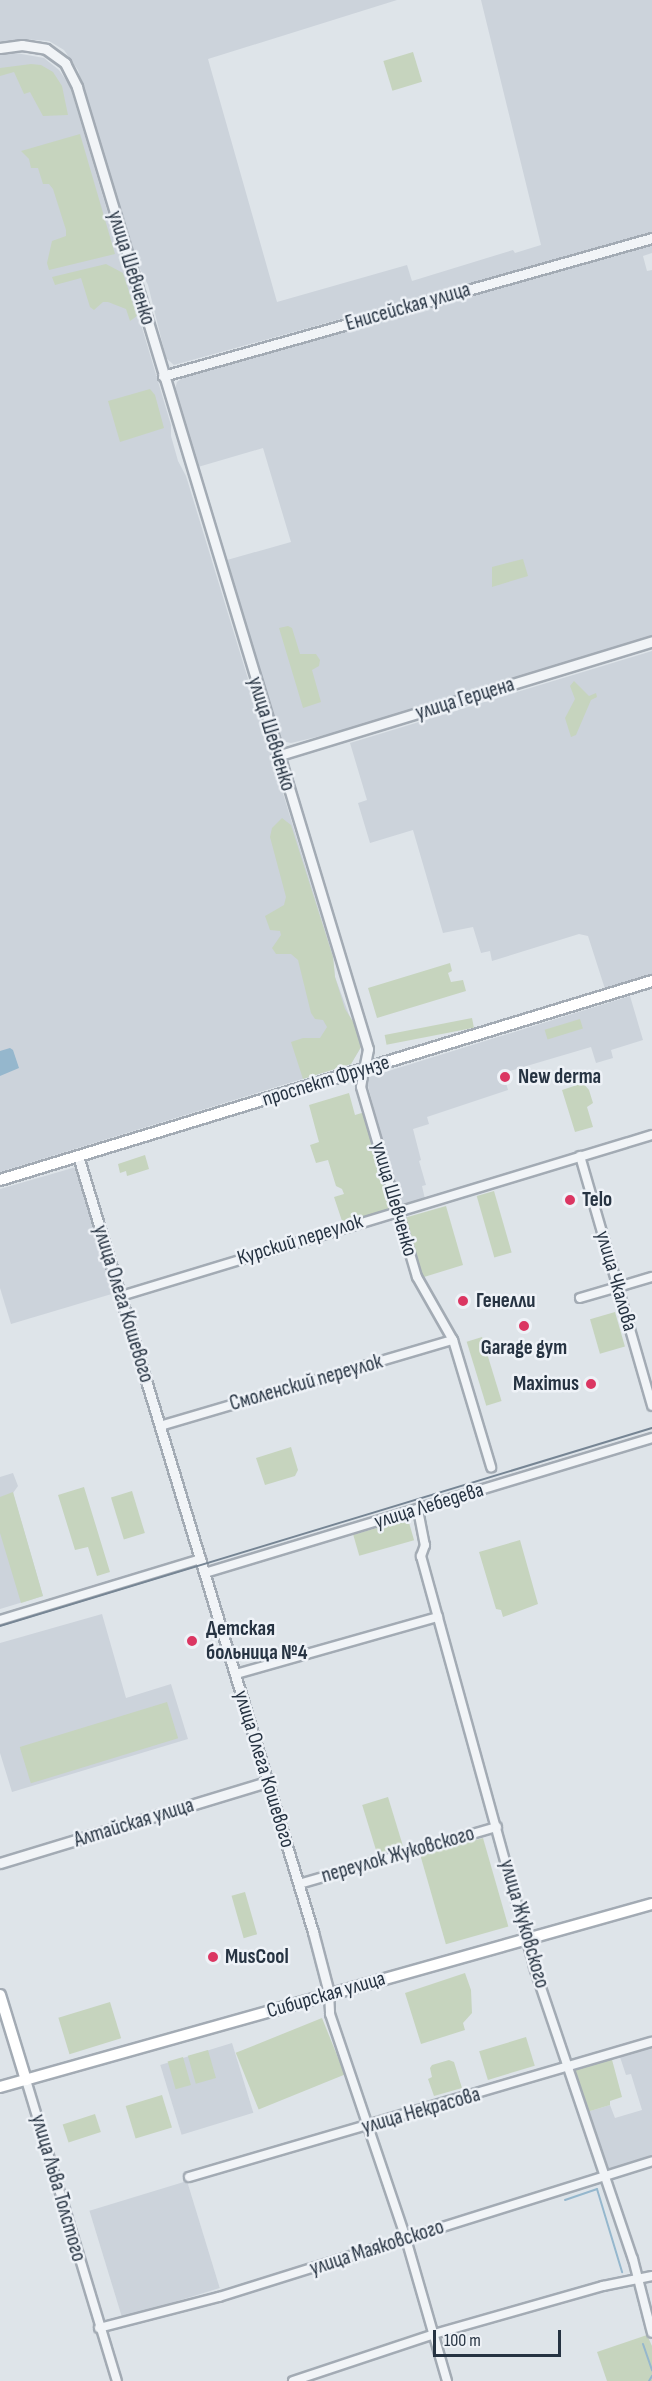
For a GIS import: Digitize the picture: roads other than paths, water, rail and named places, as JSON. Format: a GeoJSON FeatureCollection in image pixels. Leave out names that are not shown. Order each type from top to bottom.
{"type":"FeatureCollection","features":[{"type":"Feature","properties":{"kind":"main road","name":"проспект Фрунзе"},"geometry":{"type":"LineString","coordinates":[[0,1180],[652,981]]}},
{"type":"Feature","properties":{"kind":"main road","name":"Сибирская улица"},"geometry":{"type":"LineString","coordinates":[[0,2087],[652,1904]]}},
{"type":"Feature","properties":{"kind":"main road","name":"улица Льва Толстого"},"geometry":{"type":"LineString","coordinates":[[0,1995],[26,2080]]}},
{"type":"Feature","properties":{"kind":"street","name":"улица Шевченко"},"geometry":{"type":"LineString","coordinates":[[0,48],[22,45],[46,49],[65,63],[74,78],[277,756],[368,1049],[361,1087],[417,1277],[453,1340],[491,1467]]}},
{"type":"Feature","properties":{"kind":"street","name":"Енисейская улица"},"geometry":{"type":"LineString","coordinates":[[163,376],[652,238]]}},
{"type":"Feature","properties":{"kind":"street","name":"улица Герцена"},"geometry":{"type":"LineString","coordinates":[[277,756],[652,641]]}},
{"type":"Feature","properties":{"kind":"street","name":"Курский переулок"},"geometry":{"type":"LineString","coordinates":[[121,1296],[397,1210],[652,1135]]}},
{"type":"Feature","properties":{"kind":"street","name":"улица Олега Кошевого"},"geometry":{"type":"LineString","coordinates":[[78,1156],[299,1884],[329,1993],[330,2014],[370,2126],[447,2381]]}},
{"type":"Feature","properties":{"kind":"street","name":"улица Чкалова"},"geometry":{"type":"LineString","coordinates":[[580,1156],[652,1406]]}},
{"type":"Feature","properties":{"kind":"street"},"geometry":{"type":"LineString","coordinates":[[580,1299],[652,1277]]}},
{"type":"Feature","properties":{"kind":"street","name":"Смоленский переулок"},"geometry":{"type":"LineString","coordinates":[[160,1426],[453,1340]]}},
{"type":"Feature","properties":{"kind":"street","name":"улица Лебедева"},"geometry":{"type":"LineString","coordinates":[[205,1573],[652,1438]]}},
{"type":"Feature","properties":{"kind":"street","name":"улица Жуковского"},"geometry":{"type":"LineString","coordinates":[[418,1510],[424,1545],[421,1556],[527,1939],[605,2174],[652,2333]]}},
{"type":"Feature","properties":{"kind":"street"},"geometry":{"type":"LineString","coordinates":[[0,1620],[201,1559]]}},
{"type":"Feature","properties":{"kind":"street"},"geometry":{"type":"LineString","coordinates":[[236,1674],[438,1617]]}},
{"type":"Feature","properties":{"kind":"street","name":"Алтайская улица"},"geometry":{"type":"LineString","coordinates":[[0,1863],[267,1782]]}},
{"type":"Feature","properties":{"kind":"street","name":"переулок Жуковского"},"geometry":{"type":"LineString","coordinates":[[299,1884],[496,1827]]}},
{"type":"Feature","properties":{"kind":"street","name":"улица Некрасова"},"geometry":{"type":"LineString","coordinates":[[189,2177],[652,2042]]}},
{"type":"Feature","properties":{"kind":"street","name":"улица Льва Толстого"},"geometry":{"type":"LineString","coordinates":[[26,2080],[99,2328],[117,2381]]}},
{"type":"Feature","properties":{"kind":"street","name":"улица Маяковского"},"geometry":{"type":"LineString","coordinates":[[99,2328],[219,2297],[652,2161]]}},
{"type":"Feature","properties":{"kind":"street"},"geometry":{"type":"LineString","coordinates":[[293,2381],[434,2334],[603,2286],[652,2276]]}},
{"type":"Feature","properties":{"kind":"water"},"geometry":{"type":"Polygon","coordinates":[[[10,1048],[13,1050],[19,1068],[0,1076],[0,1051],[10,1048]]]}},
{"type":"Feature","properties":{"kind":"waterway"},"geometry":{"type":"LineString","coordinates":[[565,2200],[597,2189],[622,2272]]}},
{"type":"Feature","properties":{"kind":"waterway"},"geometry":{"type":"LineString","coordinates":[[643,2344],[652,2370]]}},
{"type":"Feature","properties":{"kind":"waterway"},"geometry":{"type":"LineString","coordinates":[[649,2381],[652,2376]]}},
{"type":"Feature","properties":{"kind":"tram line"},"geometry":{"type":"LineString","coordinates":[[0,1626],[652,1428]]}},
{"type":"Feature","properties":{"kind":"place","name":"New derma"},"geometry":{"type":"Point","coordinates":[505,1077]}},
{"type":"Feature","properties":{"kind":"place","name":"Telo"},"geometry":{"type":"Point","coordinates":[570,1200]}},
{"type":"Feature","properties":{"kind":"place","name":"Генелли"},"geometry":{"type":"Point","coordinates":[463,1301]}},
{"type":"Feature","properties":{"kind":"place","name":"Garage gym"},"geometry":{"type":"Point","coordinates":[524,1326]}},
{"type":"Feature","properties":{"kind":"place","name":"Maximus"},"geometry":{"type":"Point","coordinates":[591,1384]}},
{"type":"Feature","properties":{"kind":"place","name":"Детская больница №4"},"geometry":{"type":"Point","coordinates":[192,1641]}},
{"type":"Feature","properties":{"kind":"place","name":"MusCool"},"geometry":{"type":"Point","coordinates":[213,1957]}}]}
